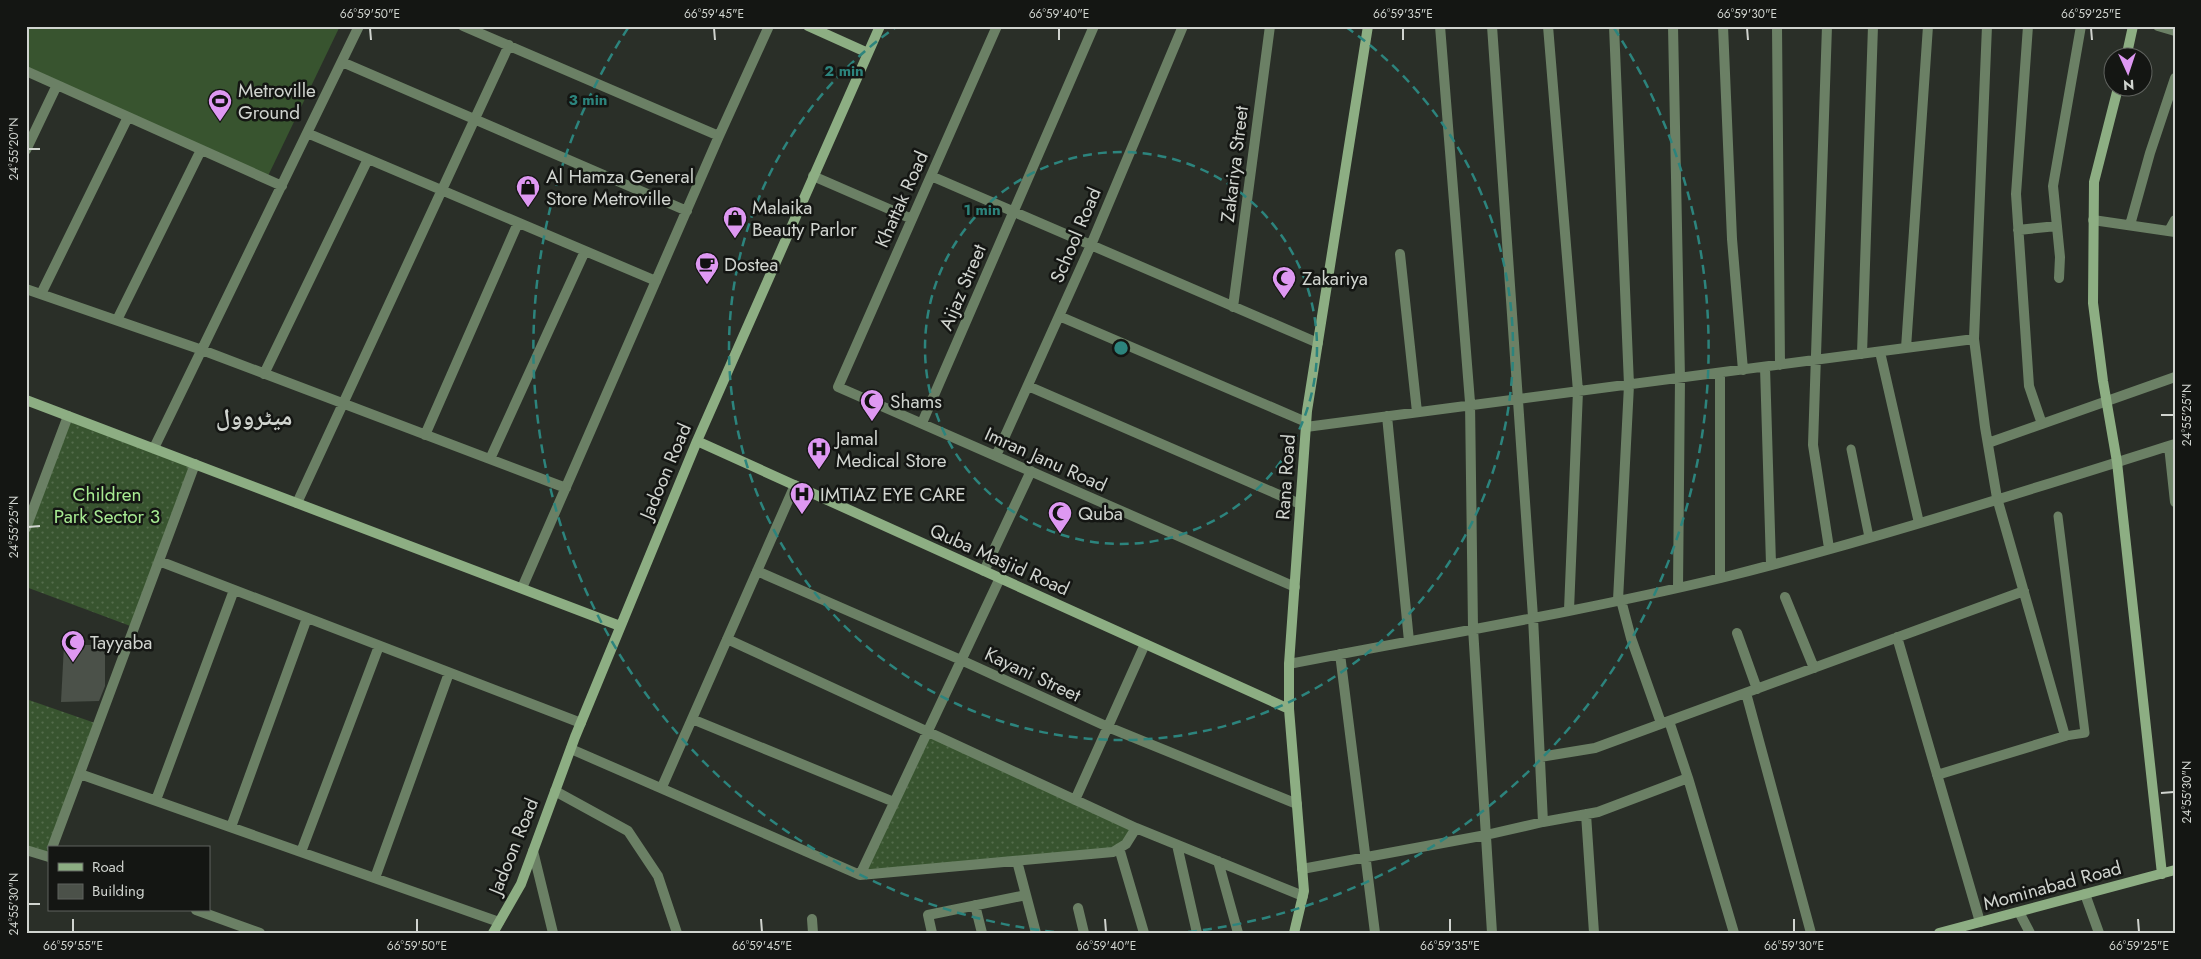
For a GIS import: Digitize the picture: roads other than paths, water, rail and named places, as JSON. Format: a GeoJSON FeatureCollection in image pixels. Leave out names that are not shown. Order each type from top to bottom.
{"type":"FeatureCollection","features":[{"type":"Feature","properties":{"kind":"street"},"geometry":{"type":"LineString","coordinates":[[154,448],[359,26]]}},
{"type":"Feature","properties":{"kind":"street"},"geometry":{"type":"LineString","coordinates":[[463,26],[719,136]]}},
{"type":"Feature","properties":{"kind":"street"},"geometry":{"type":"LineString","coordinates":[[522,588],[719,136],[769,26]]}},
{"type":"Feature","properties":{"kind":"street"},"geometry":{"type":"LineString","coordinates":[[808,26],[868,53]]}},
{"type":"Feature","properties":{"kind":"street","name":"Jadoon Road"},"geometry":{"type":"LineString","coordinates":[[493,933],[521,884],[570,748],[697,441],[880,26]]}},
{"type":"Feature","properties":{"kind":"street","name":"Khattak Road"},"geometry":{"type":"LineString","coordinates":[[838,387],[997,26]]}},
{"type":"Feature","properties":{"kind":"street","name":"Aijaz Street"},"geometry":{"type":"LineString","coordinates":[[922,423],[1094,26]]}},
{"type":"Feature","properties":{"kind":"street","name":"School Road"},"geometry":{"type":"LineString","coordinates":[[996,456],[1091,245],[1183,26]]}},
{"type":"Feature","properties":{"kind":"street","name":"Zakariya Street"},"geometry":{"type":"LineString","coordinates":[[1233,307],[1270,26]]}},
{"type":"Feature","properties":{"kind":"street","name":"Rana Road"},"geometry":{"type":"LineString","coordinates":[[1294,933],[1303,896],[1289,709],[1289,664],[1306,424],[1368,26]]}},
{"type":"Feature","properties":{"kind":"street"},"geometry":{"type":"LineString","coordinates":[[1440,26],[1470,406],[1473,628],[1492,933]]}},
{"type":"Feature","properties":{"kind":"street"},"geometry":{"type":"LineString","coordinates":[[1492,26],[1533,617],[1544,822]]}},
{"type":"Feature","properties":{"kind":"street"},"geometry":{"type":"LineString","coordinates":[[1548,26],[1578,391],[1569,610]]}},
{"type":"Feature","properties":{"kind":"street"},"geometry":{"type":"LineString","coordinates":[[1614,26],[1629,385],[1619,600],[1631,638],[1688,778],[1734,933]]}},
{"type":"Feature","properties":{"kind":"street"},"geometry":{"type":"LineString","coordinates":[[1673,26],[1680,378],[1678,588]]}},
{"type":"Feature","properties":{"kind":"street"},"geometry":{"type":"LineString","coordinates":[[1723,26],[1732,239],[1743,370]]}},
{"type":"Feature","properties":{"kind":"street"},"geometry":{"type":"LineString","coordinates":[[1777,26],[1780,365]]}},
{"type":"Feature","properties":{"kind":"street"},"geometry":{"type":"LineString","coordinates":[[1827,26],[1814,360],[1813,445],[1829,548]]}},
{"type":"Feature","properties":{"kind":"street"},"geometry":{"type":"LineString","coordinates":[[1862,354],[1873,26]]}},
{"type":"Feature","properties":{"kind":"street"},"geometry":{"type":"LineString","coordinates":[[1906,348],[1928,26]]}},
{"type":"Feature","properties":{"kind":"street"},"geometry":{"type":"LineString","coordinates":[[1937,775],[2065,736],[1998,498],[1988,443],[1974,339],[1987,26]]}},
{"type":"Feature","properties":{"kind":"street"},"geometry":{"type":"LineString","coordinates":[[2028,26],[2016,194],[2028,386],[2042,424]]}},
{"type":"Feature","properties":{"kind":"street"},"geometry":{"type":"LineString","coordinates":[[2059,278],[2060,256],[2053,186],[2081,26]]}},
{"type":"Feature","properties":{"kind":"street"},"geometry":{"type":"LineString","coordinates":[[2128,48],[2133,26]]}},
{"type":"Feature","properties":{"kind":"street"},"geometry":{"type":"LineString","coordinates":[[2158,26],[2175,31]]}},
{"type":"Feature","properties":{"kind":"street"},"geometry":{"type":"LineString","coordinates":[[297,502],[473,118],[509,45]]}},
{"type":"Feature","properties":{"kind":"street"},"geometry":{"type":"LineString","coordinates":[[342,62],[687,210]]}},
{"type":"Feature","properties":{"kind":"street"},"geometry":{"type":"LineString","coordinates":[[26,71],[282,186]]}},
{"type":"Feature","properties":{"kind":"street"},"geometry":{"type":"LineString","coordinates":[[2130,225],[2150,153],[2175,78]]}},
{"type":"Feature","properties":{"kind":"street"},"geometry":{"type":"LineString","coordinates":[[26,150],[57,85]]}},
{"type":"Feature","properties":{"kind":"street"},"geometry":{"type":"LineString","coordinates":[[2115,98],[2094,182],[2093,304],[2117,462],[2162,874]]}},
{"type":"Feature","properties":{"kind":"street"},"geometry":{"type":"LineString","coordinates":[[41,294],[128,117]]}},
{"type":"Feature","properties":{"kind":"street"},"geometry":{"type":"LineString","coordinates":[[307,133],[656,281]]}},
{"type":"Feature","properties":{"kind":"street"},"geometry":{"type":"LineString","coordinates":[[117,320],[201,150]]}},
{"type":"Feature","properties":{"kind":"street"},"geometry":{"type":"LineString","coordinates":[[264,374],[368,159]]}},
{"type":"Feature","properties":{"kind":"street"},"geometry":{"type":"LineString","coordinates":[[813,176],[912,219]]}},
{"type":"Feature","properties":{"kind":"street"},"geometry":{"type":"LineString","coordinates":[[931,176],[1318,343]]}},
{"type":"Feature","properties":{"kind":"street"},"geometry":{"type":"LineString","coordinates":[[2093,220],[2172,232],[2175,220]]}},
{"type":"Feature","properties":{"kind":"street"},"geometry":{"type":"LineString","coordinates":[[425,435],[518,223]]}},
{"type":"Feature","properties":{"kind":"street"},"geometry":{"type":"LineString","coordinates":[[2018,230],[2057,226]]}},
{"type":"Feature","properties":{"kind":"street"},"geometry":{"type":"LineString","coordinates":[[490,459],[585,251]]}},
{"type":"Feature","properties":{"kind":"street"},"geometry":{"type":"LineString","coordinates":[[1400,254],[1417,412]]}},
{"type":"Feature","properties":{"kind":"street"},"geometry":{"type":"LineString","coordinates":[[26,289],[202,350],[566,488]]}},
{"type":"Feature","properties":{"kind":"street"},"geometry":{"type":"LineString","coordinates":[[1059,316],[1306,424],[1470,406],[1974,339]]}},
{"type":"Feature","properties":{"kind":"street"},"geometry":{"type":"LineString","coordinates":[[1880,352],[1919,523]]}},
{"type":"Feature","properties":{"kind":"street"},"geometry":{"type":"LineString","coordinates":[[1764,367],[1771,564]]}},
{"type":"Feature","properties":{"kind":"street"},"geometry":{"type":"LineString","coordinates":[[1720,373],[1720,578]]}},
{"type":"Feature","properties":{"kind":"street"},"geometry":{"type":"LineString","coordinates":[[1988,443],[2175,377]]}},
{"type":"Feature","properties":{"kind":"street"},"geometry":{"type":"LineString","coordinates":[[1028,386],[1300,504]]}},
{"type":"Feature","properties":{"kind":"street","name":"Imran Janu Road"},"geometry":{"type":"LineString","coordinates":[[838,387],[1295,587]]}},
{"type":"Feature","properties":{"kind":"street"},"geometry":{"type":"LineString","coordinates":[[26,400],[620,626]]}},
{"type":"Feature","properties":{"kind":"street"},"geometry":{"type":"LineString","coordinates":[[27,523],[68,416]]}},
{"type":"Feature","properties":{"kind":"street"},"geometry":{"type":"LineString","coordinates":[[1387,416],[1409,641]]}},
{"type":"Feature","properties":{"kind":"street","name":"Quba Masjid Road"},"geometry":{"type":"LineString","coordinates":[[697,441],[1289,709]]}},
{"type":"Feature","properties":{"kind":"street"},"geometry":{"type":"LineString","coordinates":[[1289,664],[1569,610],[1720,578],[1919,523],[2172,445],[2174,497]]}},
{"type":"Feature","properties":{"kind":"street"},"geometry":{"type":"LineString","coordinates":[[53,846],[195,464]]}},
{"type":"Feature","properties":{"kind":"street"},"geometry":{"type":"LineString","coordinates":[[984,571],[1031,471]]}},
{"type":"Feature","properties":{"kind":"street"},"geometry":{"type":"LineString","coordinates":[[662,787],[795,485]]}},
{"type":"Feature","properties":{"kind":"street"},"geometry":{"type":"LineString","coordinates":[[159,561],[581,723]]}},
{"type":"Feature","properties":{"kind":"street","name":"Kayani Street"},"geometry":{"type":"LineString","coordinates":[[757,571],[961,660],[1108,727],[1297,804]]}},
{"type":"Feature","properties":{"kind":"street"},"geometry":{"type":"LineString","coordinates":[[860,875],[1000,578]]}},
{"type":"Feature","properties":{"kind":"street"},"geometry":{"type":"LineString","coordinates":[[156,800],[234,590]]}},
{"type":"Feature","properties":{"kind":"street"},"geometry":{"type":"LineString","coordinates":[[1540,757],[1595,748],[2024,591]]}},
{"type":"Feature","properties":{"kind":"street"},"geometry":{"type":"LineString","coordinates":[[1785,597],[1814,668]]}},
{"type":"Feature","properties":{"kind":"street"},"geometry":{"type":"LineString","coordinates":[[231,827],[307,618]]}},
{"type":"Feature","properties":{"kind":"street"},"geometry":{"type":"LineString","coordinates":[[1737,633],[1757,689]]}},
{"type":"Feature","properties":{"kind":"street"},"geometry":{"type":"LineString","coordinates":[[1897,638],[1980,922]]}},
{"type":"Feature","properties":{"kind":"street"},"geometry":{"type":"LineString","coordinates":[[727,639],[1136,828],[1303,896]]}},
{"type":"Feature","properties":{"kind":"street"},"geometry":{"type":"LineString","coordinates":[[1075,800],[1145,644]]}},
{"type":"Feature","properties":{"kind":"street"},"geometry":{"type":"LineString","coordinates":[[301,852],[379,646]]}},
{"type":"Feature","properties":{"kind":"street"},"geometry":{"type":"LineString","coordinates":[[1340,654],[1376,933]]}},
{"type":"Feature","properties":{"kind":"street"},"geometry":{"type":"LineString","coordinates":[[374,878],[449,673]]}},
{"type":"Feature","properties":{"kind":"street"},"geometry":{"type":"LineString","coordinates":[[1746,693],[1811,933]]}},
{"type":"Feature","properties":{"kind":"street"},"geometry":{"type":"LineString","coordinates":[[692,719],[894,802]]}},
{"type":"Feature","properties":{"kind":"street"},"geometry":{"type":"LineString","coordinates":[[570,748],[860,875],[1112,852],[1126,844],[1136,828]]}},
{"type":"Feature","properties":{"kind":"street"},"geometry":{"type":"LineString","coordinates":[[80,774],[499,922]]}},
{"type":"Feature","properties":{"kind":"street"},"geometry":{"type":"LineString","coordinates":[[1302,870],[1598,812],[1688,778]]}},
{"type":"Feature","properties":{"kind":"street"},"geometry":{"type":"LineString","coordinates":[[555,791],[628,831],[658,876],[676,933]]}},
{"type":"Feature","properties":{"kind":"street"},"geometry":{"type":"LineString","coordinates":[[1586,814],[1594,933]]}},
{"type":"Feature","properties":{"kind":"street"},"geometry":{"type":"LineString","coordinates":[[1177,845],[1198,933]]}},
{"type":"Feature","properties":{"kind":"street"},"geometry":{"type":"LineString","coordinates":[[1119,848],[1144,933]]}},
{"type":"Feature","properties":{"kind":"street"},"geometry":{"type":"LineString","coordinates":[[26,850],[48,857]]}},
{"type":"Feature","properties":{"kind":"street"},"geometry":{"type":"LineString","coordinates":[[533,851],[554,933]]}},
{"type":"Feature","properties":{"kind":"street"},"geometry":{"type":"LineString","coordinates":[[1017,860],[1036,933]]}},
{"type":"Feature","properties":{"kind":"street"},"geometry":{"type":"LineString","coordinates":[[1218,861],[1238,933]]}},
{"type":"Feature","properties":{"kind":"street","name":"Mominabad Road"},"geometry":{"type":"LineString","coordinates":[[1944,932],[2175,870]]}},
{"type":"Feature","properties":{"kind":"street"},"geometry":{"type":"LineString","coordinates":[[2085,894],[2099,933]]}},
{"type":"Feature","properties":{"kind":"street"},"geometry":{"type":"LineString","coordinates":[[932,933],[928,915],[1026,895]]}},
{"type":"Feature","properties":{"kind":"street"},"geometry":{"type":"LineString","coordinates":[[975,905],[982,933]]}},
{"type":"Feature","properties":{"kind":"street"},"geometry":{"type":"LineString","coordinates":[[1078,908],[1084,933]]}},
{"type":"Feature","properties":{"kind":"street"},"geometry":{"type":"LineString","coordinates":[[202,912],[260,933]]}},
{"type":"Feature","properties":{"kind":"street"},"geometry":{"type":"LineString","coordinates":[[2019,912],[2030,933]]}},
{"type":"Feature","properties":{"kind":"street"},"geometry":{"type":"LineString","coordinates":[[812,919],[813,933]]}},
{"type":"Feature","properties":{"kind":"lane"},"geometry":{"type":"LineString","coordinates":[[1851,449],[1869,537]]}},
{"type":"Feature","properties":{"kind":"lane"},"geometry":{"type":"LineString","coordinates":[[2058,516],[2085,732],[2065,736]]}},
{"type":"Feature","properties":{"kind":"place","name":"Metroville Ground"},"geometry":{"type":"Point","coordinates":[220,122]}},
{"type":"Feature","properties":{"kind":"place","name":"Al Hamza General Store Metroville"},"geometry":{"type":"Point","coordinates":[528,208]}},
{"type":"Feature","properties":{"kind":"place","name":"Malaika Beauty Parlor"},"geometry":{"type":"Point","coordinates":[735,239]}},
{"type":"Feature","properties":{"kind":"place","name":"Dostea"},"geometry":{"type":"Point","coordinates":[707,285]}},
{"type":"Feature","properties":{"kind":"place","name":"Zakariya"},"geometry":{"type":"Point","coordinates":[1284,299]}},
{"type":"Feature","properties":{"kind":"place","name":"Shams"},"geometry":{"type":"Point","coordinates":[872,422]}},
{"type":"Feature","properties":{"kind":"place","name":"Jamal Medical Store"},"geometry":{"type":"Point","coordinates":[819,470]}},
{"type":"Feature","properties":{"kind":"place","name":"IMTIAZ EYE CARE"},"geometry":{"type":"Point","coordinates":[802,515]}},
{"type":"Feature","properties":{"kind":"place","name":"Quba"},"geometry":{"type":"Point","coordinates":[1060,534]}},
{"type":"Feature","properties":{"kind":"place","name":"Tayyaba"},"geometry":{"type":"Point","coordinates":[73,663]}},
{"type":"Feature","properties":{"kind":"district","name":"میٹروول"},"geometry":{"type":"Point","coordinates":[254,417]}},
{"type":"Feature","properties":{"kind":"park label","name":"Children Park Sector 3"},"geometry":{"type":"Point","coordinates":[107,505]}}]}
